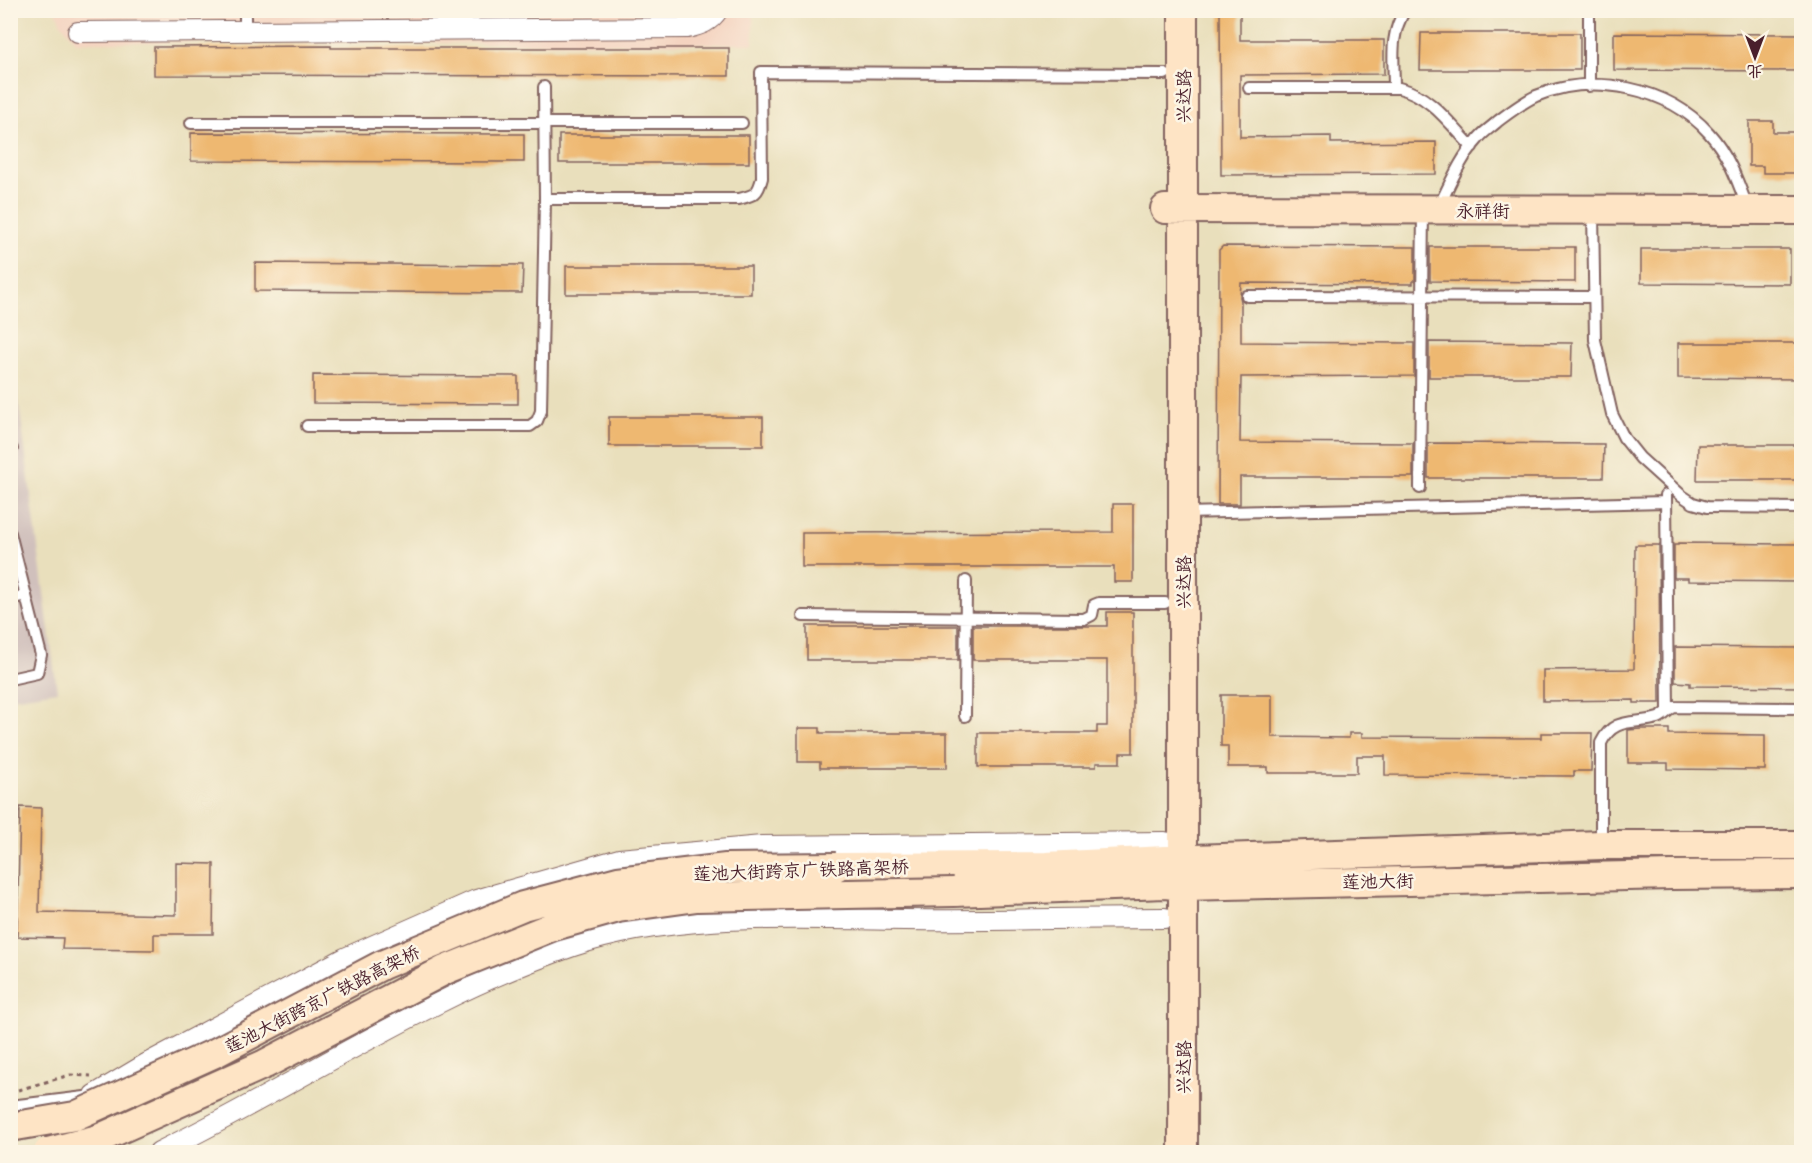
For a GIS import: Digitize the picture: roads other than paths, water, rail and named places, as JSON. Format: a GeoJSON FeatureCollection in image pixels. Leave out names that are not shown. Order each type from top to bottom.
{"type":"FeatureCollection","features":[{"type":"Feature","properties":{"kind":"main road","name":"兴达路"},"geometry":{"type":"LineString","coordinates":[[1165,10],[1165,74],[1174,209],[1184,513],[1173,866],[1165,918],[1165,1152]]}},
{"type":"Feature","properties":{"kind":"main road","name":"兴达路"},"geometry":{"type":"LineString","coordinates":[[1184,10],[1174,209],[1165,603],[1184,1152]]}},
{"type":"Feature","properties":{"kind":"main road","name":"永祥街"},"geometry":{"type":"LineString","coordinates":[[1174,209],[1802,210]]}},
{"type":"Feature","properties":{"kind":"main road","name":"莲池大街"},"geometry":{"type":"LineString","coordinates":[[957,879],[1601,845],[1802,845]]}},
{"type":"Feature","properties":{"kind":"main road","name":"莲池大街"},"geometry":{"type":"LineString","coordinates":[[1173,866],[1802,874]]}},
{"type":"Feature","properties":{"kind":"main road","name":"莲池大街跨京广铁路高架桥"},"geometry":{"type":"LineString","coordinates":[[10,1127],[75,1116],[215,1053],[382,965],[523,906],[618,881],[726,868],[957,879]]}},
{"type":"Feature","properties":{"kind":"main road","name":"莲池大街跨京广铁路高架桥"},"geometry":{"type":"LineString","coordinates":[[48,1152],[98,1139],[265,1064],[446,970],[554,926],[618,908],[698,897],[957,879]]}},
{"type":"Feature","properties":{"kind":"street"},"geometry":{"type":"LineString","coordinates":[[78,32],[245,31],[456,20],[687,28],[700,26],[712,19],[718,10]]}},
{"type":"Feature","properties":{"kind":"street"},"geometry":{"type":"LineString","coordinates":[[91,1152],[78,1127],[93,1096],[146,1064],[345,958],[476,900],[620,859],[762,846],[1173,866]]}},
{"type":"Feature","properties":{"kind":"street"},"geometry":{"type":"LineString","coordinates":[[159,1152],[207,1129],[337,1057],[483,981],[574,945],[644,928],[770,917],[906,920],[1165,918]]}},
{"type":"Feature","properties":{"kind":"lane"},"geometry":{"type":"LineString","coordinates":[[245,10],[245,31]]}},
{"type":"Feature","properties":{"kind":"lane"},"geometry":{"type":"LineString","coordinates":[[1394,88],[1394,36],[1397,22],[1405,10]]}},
{"type":"Feature","properties":{"kind":"lane"},"geometry":{"type":"LineString","coordinates":[[1589,10],[1589,86]]}},
{"type":"Feature","properties":{"kind":"lane"},"geometry":{"type":"LineString","coordinates":[[545,199],[739,199],[753,196],[762,178],[760,72],[1165,74]]}},
{"type":"Feature","properties":{"kind":"lane"},"geometry":{"type":"LineString","coordinates":[[307,426],[530,426],[537,421],[541,411],[545,199],[544,87]]}},
{"type":"Feature","properties":{"kind":"lane"},"geometry":{"type":"LineString","coordinates":[[1420,488],[1422,297],[1430,209],[1479,137],[1536,96],[1563,88],[1627,87],[1656,95],[1682,108],[1708,132],[1725,153],[1748,210]]}},
{"type":"Feature","properties":{"kind":"lane"},"geometry":{"type":"LineString","coordinates":[[1249,88],[1394,88],[1411,91],[1422,96],[1472,147]]}},
{"type":"Feature","properties":{"kind":"lane"},"geometry":{"type":"LineString","coordinates":[[191,123],[742,123]]}},
{"type":"Feature","properties":{"kind":"lane"},"geometry":{"type":"LineString","coordinates":[[1593,210],[1595,340],[1612,414],[1624,438],[1640,458],[1693,503],[1707,507],[1802,508]]}},
{"type":"Feature","properties":{"kind":"lane"},"geometry":{"type":"LineString","coordinates":[[1247,296],[1593,297]]}},
{"type":"Feature","properties":{"kind":"lane"},"geometry":{"type":"LineString","coordinates":[[1666,482],[1668,711]]}},
{"type":"Feature","properties":{"kind":"lane"},"geometry":{"type":"LineString","coordinates":[[1184,513],[1666,502]]}},
{"type":"Feature","properties":{"kind":"lane"},"geometry":{"type":"LineString","coordinates":[[10,533],[41,655],[37,673],[10,679]]}},
{"type":"Feature","properties":{"kind":"lane"},"geometry":{"type":"LineString","coordinates":[[965,716],[966,581]]}},
{"type":"Feature","properties":{"kind":"lane"},"geometry":{"type":"LineString","coordinates":[[10,599],[26,595]]}},
{"type":"Feature","properties":{"kind":"lane"},"geometry":{"type":"LineString","coordinates":[[803,616],[1084,619],[1092,615],[1094,605],[1099,603],[1165,603]]}},
{"type":"Feature","properties":{"kind":"lane"},"geometry":{"type":"LineString","coordinates":[[1601,845],[1601,743],[1606,733],[1615,725],[1661,717],[1674,707],[1802,708]]}},
{"type":"Feature","properties":{"kind":"lane"},"geometry":{"type":"LineString","coordinates":[[10,1106],[93,1096]]}}]}
